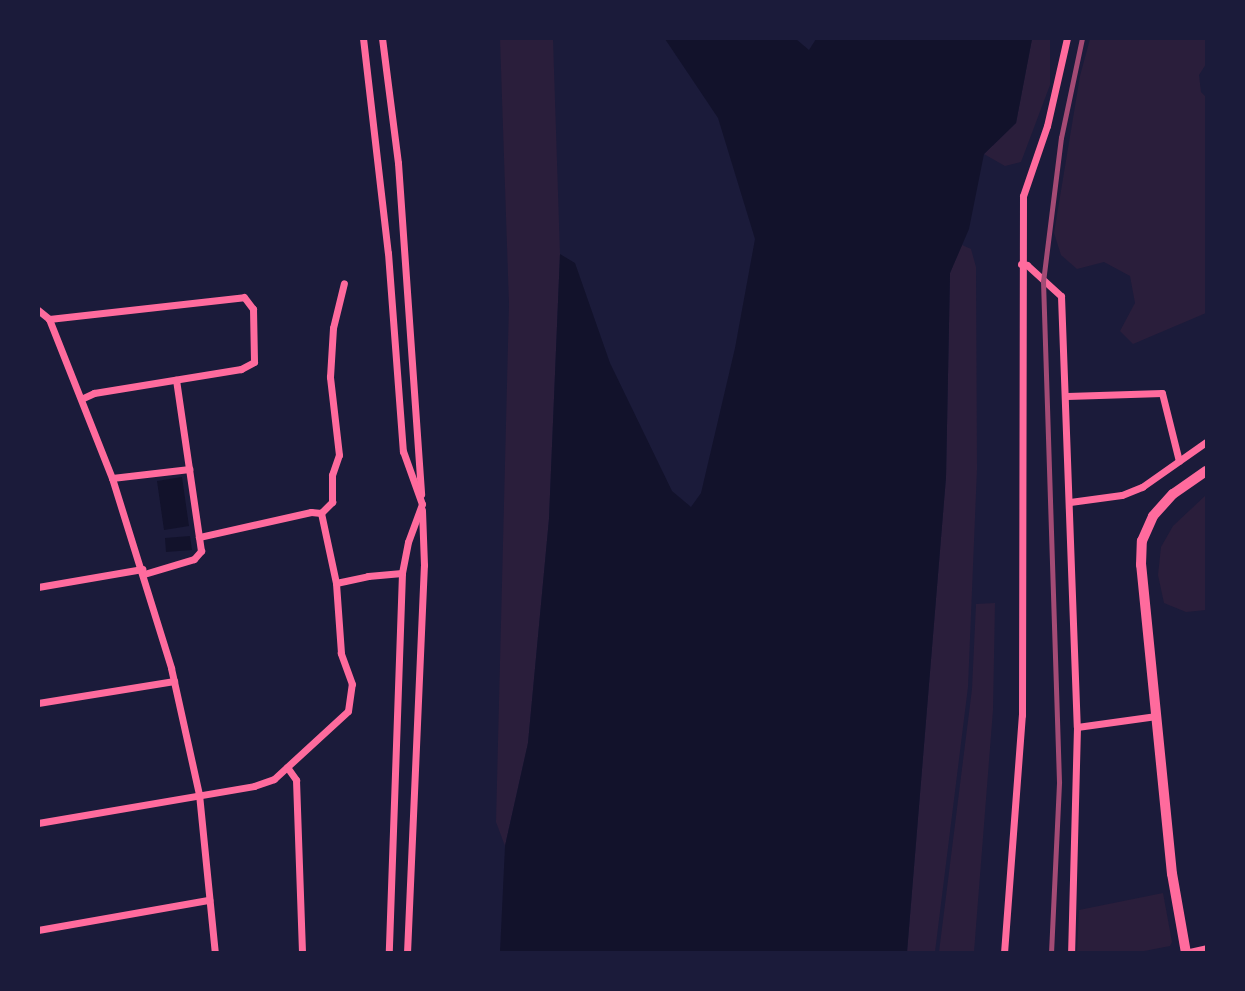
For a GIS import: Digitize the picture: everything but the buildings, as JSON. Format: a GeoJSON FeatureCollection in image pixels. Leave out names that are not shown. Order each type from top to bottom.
{"type":"FeatureCollection","features":[{"type":"Feature","properties":{"kind":"street"},"geometry":{"type":"LineString","coordinates":[[363,38],[388,253],[403,451],[422,504],[408,542],[402,573],[389,953]]}},
{"type":"Feature","properties":{"kind":"street"},"geometry":{"type":"LineString","coordinates":[[382,38],[398,163],[424,565],[407,953]]}},
{"type":"Feature","properties":{"kind":"street"},"geometry":{"type":"LineString","coordinates":[[1004,953],[1022,715],[1023,196],[1048,126],[1067,38]]}},
{"type":"Feature","properties":{"kind":"street"},"geometry":{"type":"LineString","coordinates":[[1021,264],[1027,265],[1061,296],[1067,396],[1077,727],[1070,953]]}},
{"type":"Feature","properties":{"kind":"street"},"geometry":{"type":"LineString","coordinates":[[321,513],[332,502],[332,475],[339,455],[330,377],[333,328],[344,283]]}},
{"type":"Feature","properties":{"kind":"street"},"geometry":{"type":"LineString","coordinates":[[49,319],[244,297],[253,309],[254,362],[241,369],[94,393],[81,399]]}},
{"type":"Feature","properties":{"kind":"street"},"geometry":{"type":"LineString","coordinates":[[38,310],[49,319],[112,478],[143,572],[174,681],[199,794],[215,953]]}},
{"type":"Feature","properties":{"kind":"street"},"geometry":{"type":"LineString","coordinates":[[38,587],[143,572],[194,559],[201,551],[176,380]]}},
{"type":"Feature","properties":{"kind":"street"},"geometry":{"type":"LineString","coordinates":[[1067,396],[1162,393],[1179,461]]}},
{"type":"Feature","properties":{"kind":"street"},"geometry":{"type":"LineString","coordinates":[[1070,502],[1122,495],[1142,487],[1206,442]]}},
{"type":"Feature","properties":{"kind":"street"},"geometry":{"type":"LineString","coordinates":[[112,478],[189,469]]}},
{"type":"Feature","properties":{"kind":"street"},"geometry":{"type":"LineString","coordinates":[[1206,471],[1173,494],[1153,516],[1142,541],[1141,565],[1172,874],[1186,952],[1206,948]]}},
{"type":"Feature","properties":{"kind":"street"},"geometry":{"type":"LineString","coordinates":[[199,537],[312,512],[321,513]]}},
{"type":"Feature","properties":{"kind":"street"},"geometry":{"type":"LineString","coordinates":[[38,822],[254,786],[274,779],[348,711],[352,684],[341,653],[335,583],[321,513]]}},
{"type":"Feature","properties":{"kind":"street"},"geometry":{"type":"LineString","coordinates":[[335,583],[402,573]]}},
{"type":"Feature","properties":{"kind":"street"},"geometry":{"type":"LineString","coordinates":[[38,703],[174,681]]}},
{"type":"Feature","properties":{"kind":"street"},"geometry":{"type":"LineString","coordinates":[[1077,727],[1156,716]]}},
{"type":"Feature","properties":{"kind":"street"},"geometry":{"type":"LineString","coordinates":[[287,767],[296,780],[302,953]]}},
{"type":"Feature","properties":{"kind":"street"},"geometry":{"type":"LineString","coordinates":[[38,930],[209,900]]}},
{"type":"Feature","properties":{"kind":"shaded area"},"geometry":{"type":"Polygon","coordinates":[[[500,39],[553,39],[560,254],[549,519],[528,743],[505,846],[496,822],[509,304],[500,39]]]}},
{"type":"Feature","properties":{"kind":"shaded area"},"geometry":{"type":"Polygon","coordinates":[[[665,39],[796,39],[809,50],[816,39],[1032,39],[1016,123],[984,154],[969,229],[950,273],[946,477],[907,952],[500,952],[505,846],[528,743],[549,519],[560,254],[575,263],[610,363],[672,491],[691,507],[701,493],[735,348],[755,239],[718,118],[665,39]]]}},
{"type":"Feature","properties":{"kind":"shaded area"},"geometry":{"type":"Polygon","coordinates":[[[1032,39],[1050,39],[1050,85],[1021,162],[1005,166],[984,154],[1016,123],[1032,39]]]}},
{"type":"Feature","properties":{"kind":"shaded area"},"geometry":{"type":"Polygon","coordinates":[[[1090,39],[1206,39],[1206,64],[1199,75],[1201,92],[1206,97],[1206,313],[1133,344],[1120,331],[1135,303],[1130,276],[1104,262],[1077,269],[1061,255],[1054,233],[1080,76],[1090,39]]]}},
{"type":"Feature","properties":{"kind":"shaded area"},"geometry":{"type":"Polygon","coordinates":[[[962,245],[971,249],[976,267],[977,469],[968,687],[935,952],[907,953],[946,477],[950,273],[962,245]]]}},
{"type":"Feature","properties":{"kind":"shaded area"},"geometry":{"type":"Polygon","coordinates":[[[182,477],[189,526],[164,530],[157,481],[182,477]]]}},
{"type":"Feature","properties":{"kind":"shaded area"},"geometry":{"type":"Polygon","coordinates":[[[1206,495],[1206,610],[1186,612],[1164,603],[1158,575],[1161,547],[1173,526],[1206,495]]]}},
{"type":"Feature","properties":{"kind":"shaded area"},"geometry":{"type":"Polygon","coordinates":[[[190,536],[192,550],[166,552],[165,538],[190,536]]]}},
{"type":"Feature","properties":{"kind":"shaded area"},"geometry":{"type":"Polygon","coordinates":[[[995,603],[993,710],[974,952],[939,952],[972,689],[976,604],[995,603]]]}},
{"type":"Feature","properties":{"kind":"shaded area"},"geometry":{"type":"Polygon","coordinates":[[[1163,893],[1172,942],[1170,946],[1139,952],[1077,952],[1079,910],[1163,893]]]}},
{"type":"Feature","properties":{"kind":"railway"},"geometry":{"type":"LineString","coordinates":[[1051,953],[1059,782],[1043,282],[1061,138],[1082,38]]}}]}
